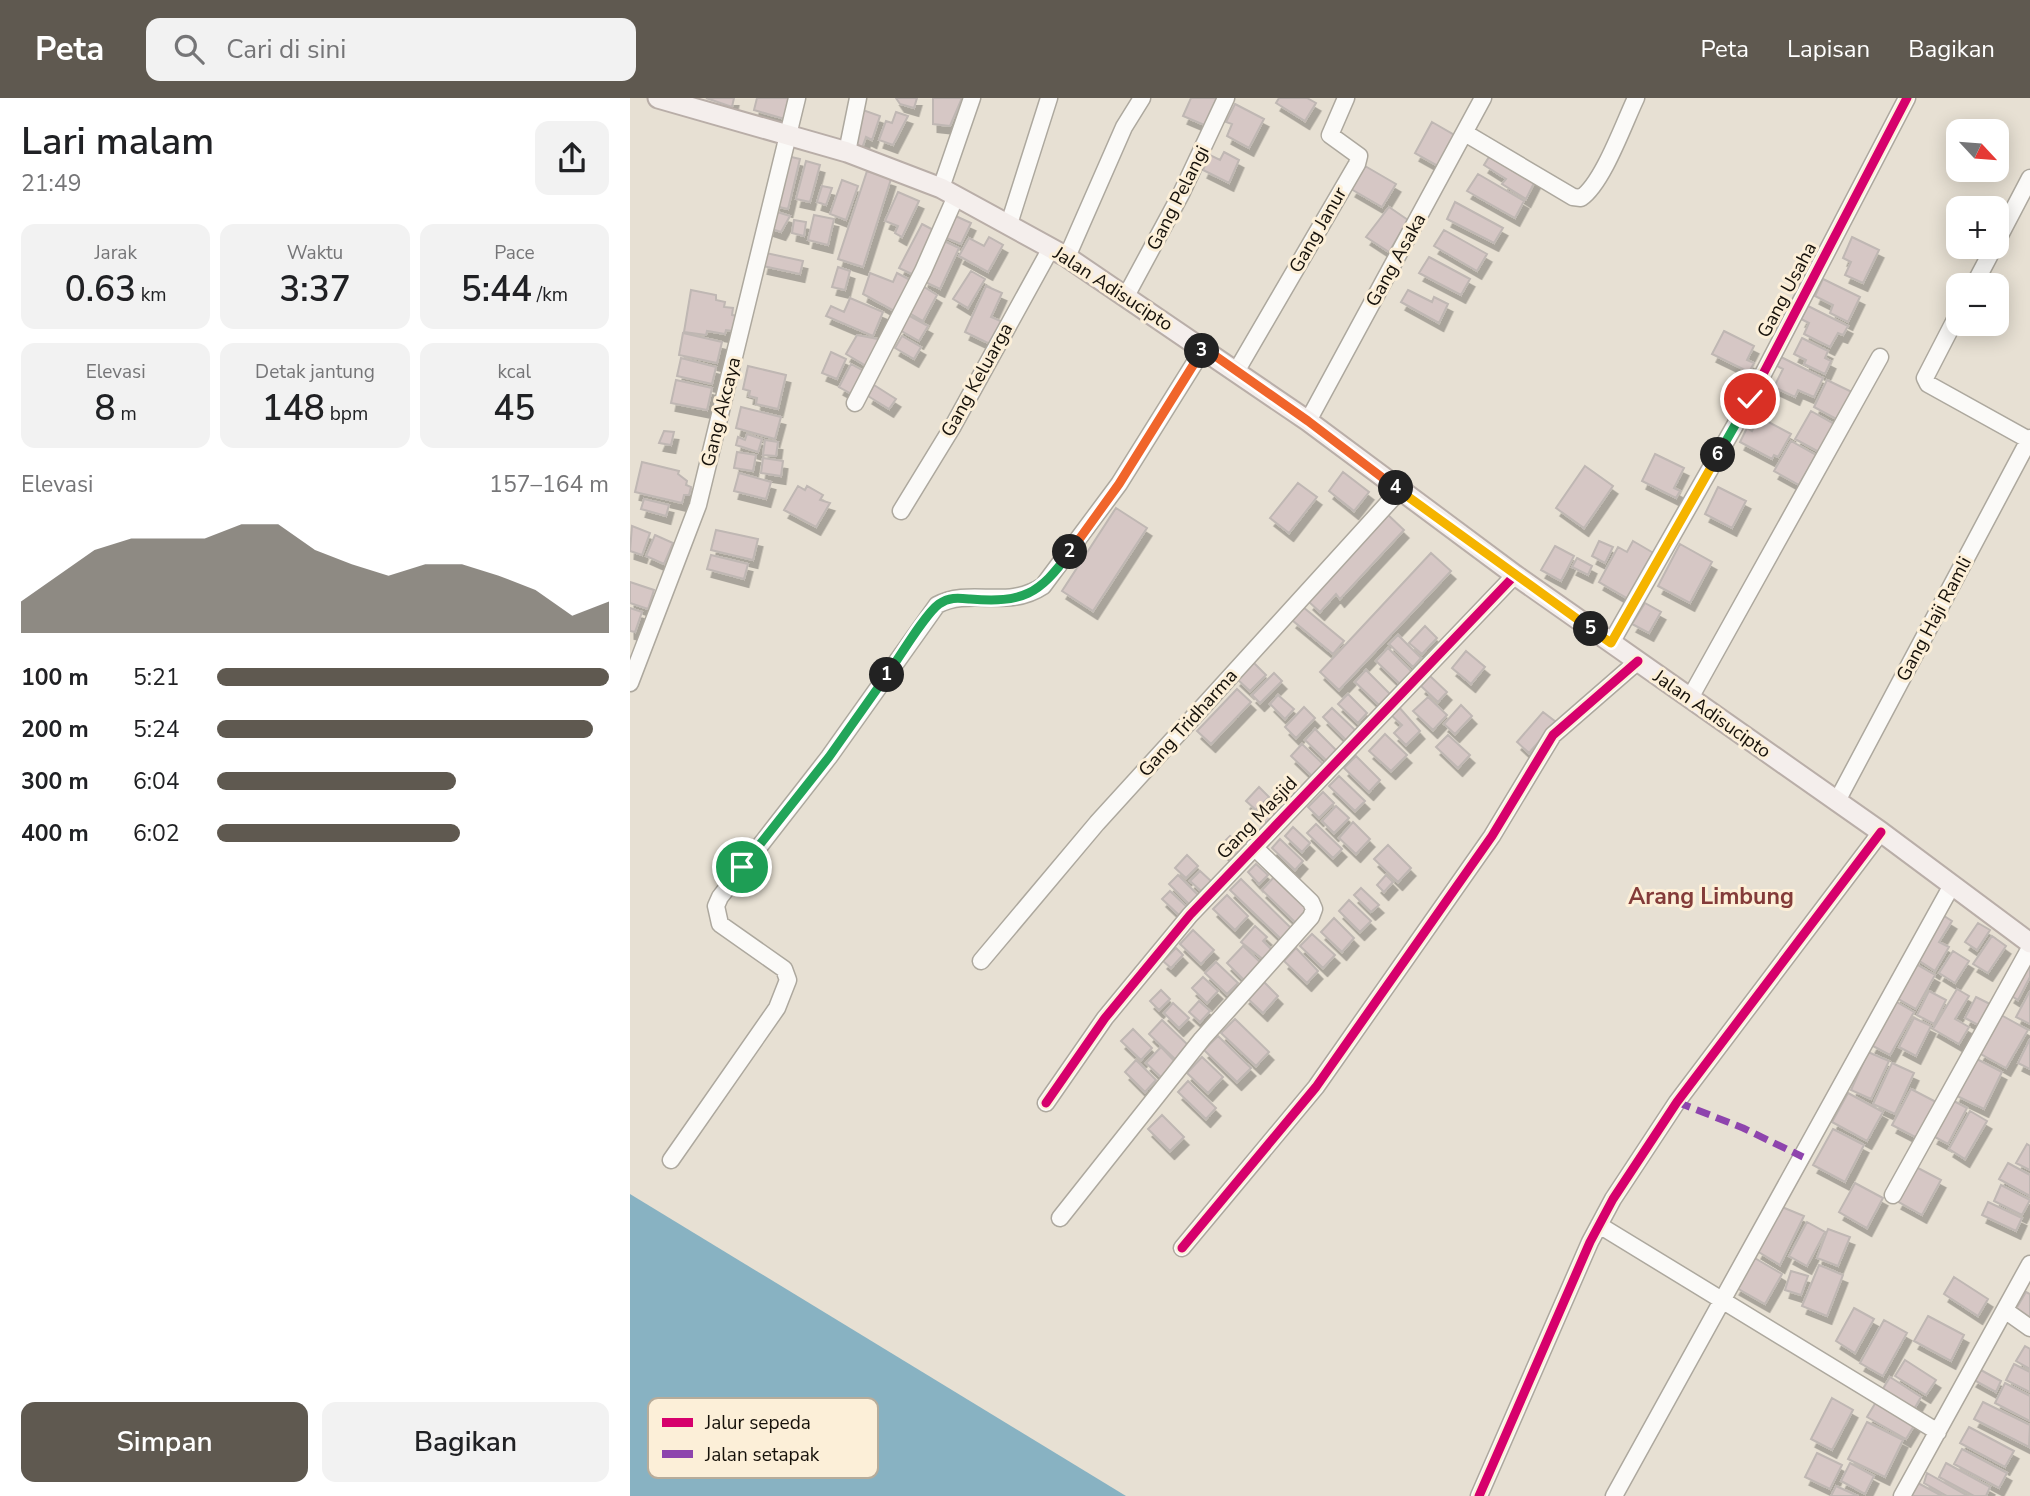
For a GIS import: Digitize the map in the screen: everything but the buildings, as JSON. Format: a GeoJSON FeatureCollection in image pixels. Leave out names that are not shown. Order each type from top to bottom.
{"type":"FeatureCollection","features":[{"type":"Feature","properties":{"kind":"main road","name":"Jalan Adisucipto"},"geometry":{"type":"LineString","coordinates":[[658,98],[703,104],[847,152],[948,192],[1059,252],[1237,370],[1515,575],[1881,831],[2030,943]]}},
{"type":"Feature","properties":{"kind":"street","name":"Gang Akcaya"},"geometry":{"type":"LineString","coordinates":[[630,683],[698,505],[797,98]]}},
{"type":"Feature","properties":{"kind":"street"},"geometry":{"type":"LineString","coordinates":[[847,152],[858,98]]}},
{"type":"Feature","properties":{"kind":"street"},"geometry":{"type":"LineString","coordinates":[[855,403],[923,271],[948,192],[972,98]]}},
{"type":"Feature","properties":{"kind":"street"},"geometry":{"type":"LineString","coordinates":[[1009,223],[1049,98]]}},
{"type":"Feature","properties":{"kind":"street","name":"Gang Keluarga"},"geometry":{"type":"LineString","coordinates":[[901,511],[1059,252],[1142,98]]}},
{"type":"Feature","properties":{"kind":"street","name":"Gang Pelangi"},"geometry":{"type":"LineString","coordinates":[[1126,296],[1181,194],[1226,98]]}},
{"type":"Feature","properties":{"kind":"street","name":"Gang Janur"},"geometry":{"type":"LineString","coordinates":[[1237,370],[1357,164],[1359,156],[1331,135],[1346,98]]}},
{"type":"Feature","properties":{"kind":"street","name":"Gang Asaka"},"geometry":{"type":"LineString","coordinates":[[1308,421],[1483,98]]}},
{"type":"Feature","properties":{"kind":"street"},"geometry":{"type":"LineString","coordinates":[[1465,133],[1573,197],[1581,198],[1602,167],[1636,98]]}},
{"type":"Feature","properties":{"kind":"street","name":"Gang Usaha"},"geometry":{"type":"LineString","coordinates":[[1611,643],[1750,399],[1907,98]]}},
{"type":"Feature","properties":{"kind":"street"},"geometry":{"type":"LineString","coordinates":[[2009,218],[2030,178]]}},
{"type":"Feature","properties":{"kind":"street"},"geometry":{"type":"LineString","coordinates":[[1947,336],[1926,377],[1928,384],[2029,439]]}},
{"type":"Feature","properties":{"kind":"street"},"geometry":{"type":"LineString","coordinates":[[671,1160],[777,1008],[788,980],[784,969],[720,924],[716,906],[720,897],[829,757],[937,605],[952,597],[1011,599],[1029,595],[1043,586],[1119,484],[1204,348]]}},
{"type":"Feature","properties":{"kind":"street"},"geometry":{"type":"LineString","coordinates":[[1690,698],[1880,357]]}},
{"type":"Feature","properties":{"kind":"street","name":"Gang Haji Ramli"},"geometry":{"type":"LineString","coordinates":[[1837,801],[2029,439]]}},
{"type":"Feature","properties":{"kind":"street","name":"Gang Tridharma"},"geometry":{"type":"LineString","coordinates":[[981,961],[1097,823],[1399,491]]}},
{"type":"Feature","properties":{"kind":"street","name":"Gang Masjid"},"geometry":{"type":"LineString","coordinates":[[1046,1103],[1135,979],[1254,847],[1515,575]]}},
{"type":"Feature","properties":{"kind":"street"},"geometry":{"type":"LineString","coordinates":[[1182,1248],[1316,1087],[1492,836],[1553,735],[1638,662]]}},
{"type":"Feature","properties":{"kind":"street"},"geometry":{"type":"LineString","coordinates":[[1479,1496],[1599,1225],[1677,1102],[1881,831]]}},
{"type":"Feature","properties":{"kind":"street"},"geometry":{"type":"LineString","coordinates":[[1060,1218],[1202,1039],[1311,917],[1314,909],[1311,902],[1254,847]]}},
{"type":"Feature","properties":{"kind":"street"},"geometry":{"type":"LineString","coordinates":[[1614,1496],[1719,1300],[1803,1157],[1952,885]]}},
{"type":"Feature","properties":{"kind":"street"},"geometry":{"type":"LineString","coordinates":[[1893,1195],[2030,948]]}},
{"type":"Feature","properties":{"kind":"street"},"geometry":{"type":"LineString","coordinates":[[1599,1225],[1938,1432]]}},
{"type":"Feature","properties":{"kind":"street"},"geometry":{"type":"LineString","coordinates":[[1902,1496],[2030,1264]]}},
{"type":"Feature","properties":{"kind":"street"},"geometry":{"type":"LineString","coordinates":[[2006,1311],[2030,1328]]}},
{"type":"Feature","properties":{"kind":"water"},"geometry":{"type":"Polygon","coordinates":[[[630,1194],[1126,1496],[630,1496],[630,1194]]]}},
{"type":"Feature","properties":{"kind":"marked path"},"geometry":{"type":"LineString","coordinates":[[1677,1102],[1743,1128],[1803,1157]]}},
{"type":"Feature","properties":{"kind":"cycle path"},"geometry":{"type":"LineString","coordinates":[[1611,643],[1750,399],[1907,98]]}},
{"type":"Feature","properties":{"kind":"cycle path"},"geometry":{"type":"LineString","coordinates":[[1046,1103],[1105,1018],[1190,915],[1515,575]]}},
{"type":"Feature","properties":{"kind":"cycle path"},"geometry":{"type":"LineString","coordinates":[[1182,1248],[1316,1087],[1492,836],[1553,735],[1638,661]]}},
{"type":"Feature","properties":{"kind":"cycle path"},"geometry":{"type":"LineString","coordinates":[[1479,1496],[1590,1242],[1613,1199],[1677,1102],[1881,832]]}},
{"type":"Feature","properties":{"kind":"district","name":"Arang Limbung"},"geometry":{"type":"Point","coordinates":[1711,896]}},
{"type":"Feature","properties":{"kind":"route"},"geometry":{"type":"LineString","coordinates":[[742,867],[829,757],[937,605],[952,597],[1011,599],[1029,595],[1043,586],[1119,484],[1204,348],[1611,643],[1750,399]]}}]}
